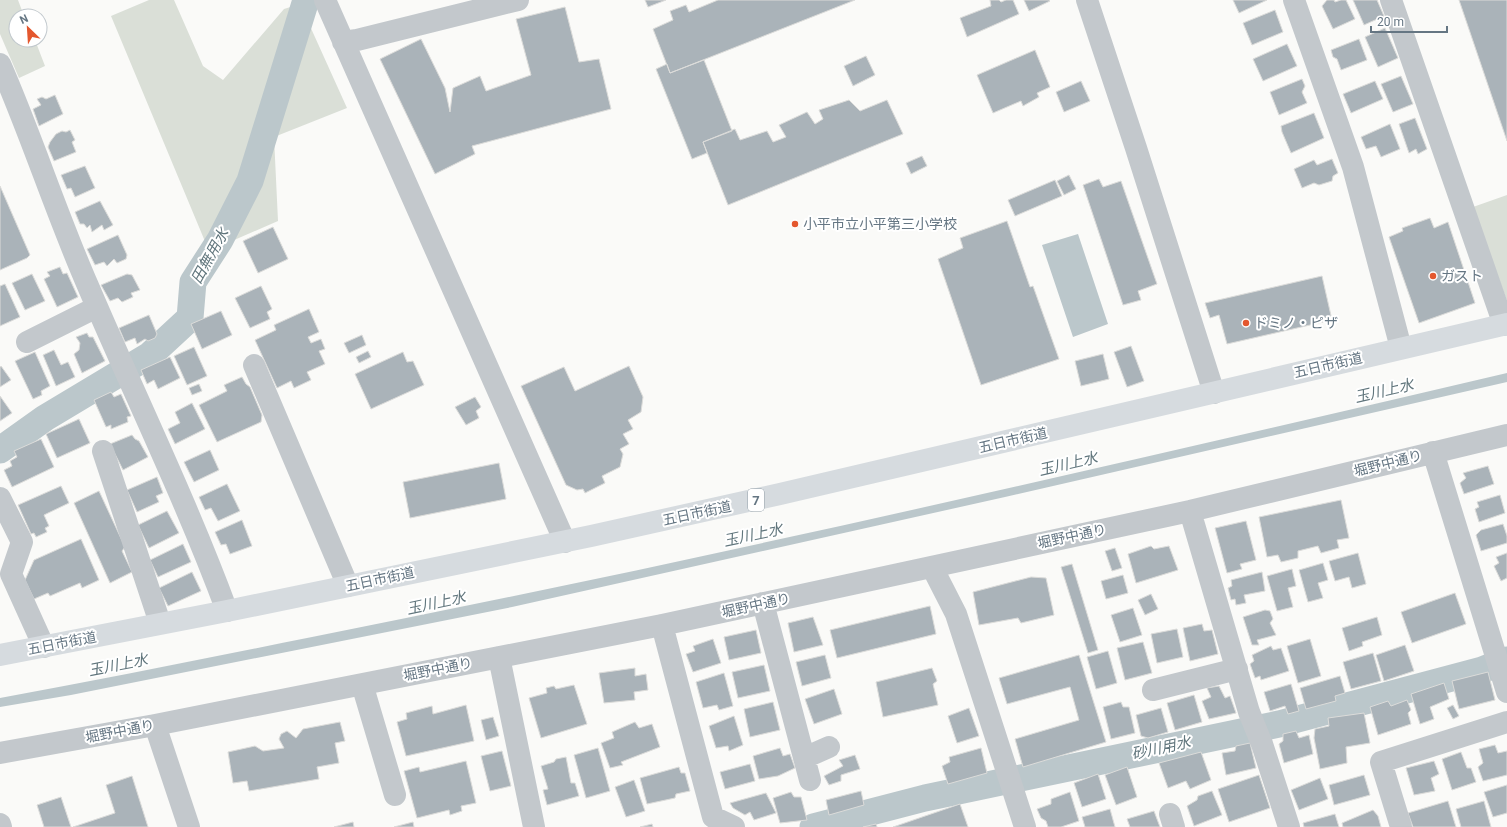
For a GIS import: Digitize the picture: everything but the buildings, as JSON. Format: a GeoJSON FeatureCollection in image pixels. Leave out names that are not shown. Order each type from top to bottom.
{"type":"FeatureCollection","features":[{"type":"Feature","properties":{"kind":"main road","name":"五日市街道"},"geometry":{"type":"LineString","coordinates":[[0,655],[565,542],[780,494],[1505,325]]}},
{"type":"Feature","properties":{"kind":"street"},"geometry":{"type":"LineString","coordinates":[[325,0],[565,542]]}},
{"type":"Feature","properties":{"kind":"street"},"geometry":{"type":"LineString","coordinates":[[343,42],[357,40],[518,0]]}},
{"type":"Feature","properties":{"kind":"street"},"geometry":{"type":"LineString","coordinates":[[1087,0],[1214,393]]}},
{"type":"Feature","properties":{"kind":"street"},"geometry":{"type":"LineString","coordinates":[[1294,0],[1353,167],[1402,348]]}},
{"type":"Feature","properties":{"kind":"street"},"geometry":{"type":"LineString","coordinates":[[1391,0],[1505,325]]}},
{"type":"Feature","properties":{"kind":"street"},"geometry":{"type":"LineString","coordinates":[[0,64],[15,99],[73,251],[123,369],[207,559],[226,611]]}},
{"type":"Feature","properties":{"kind":"street"},"geometry":{"type":"LineString","coordinates":[[27,342],[97,307]]}},
{"type":"Feature","properties":{"kind":"street"},"geometry":{"type":"LineString","coordinates":[[254,365],[348,586]]}},
{"type":"Feature","properties":{"kind":"street","name":"堀野中通り"},"geometry":{"type":"LineString","coordinates":[[0,753],[662,625],[1190,511],[1507,435]]}},
{"type":"Feature","properties":{"kind":"street"},"geometry":{"type":"LineString","coordinates":[[103,451],[160,623]]}},
{"type":"Feature","properties":{"kind":"street"},"geometry":{"type":"LineString","coordinates":[[1432,452],[1505,685]]}},
{"type":"Feature","properties":{"kind":"street"},"geometry":{"type":"LineString","coordinates":[[0,498],[22,542],[11,574],[44,647]]}},
{"type":"Feature","properties":{"kind":"street"},"geometry":{"type":"LineString","coordinates":[[1190,511],[1249,712],[1262,744],[1289,827]]}},
{"type":"Feature","properties":{"kind":"street"},"geometry":{"type":"LineString","coordinates":[[932,567],[956,614],[1025,827]]}},
{"type":"Feature","properties":{"kind":"street"},"geometry":{"type":"LineString","coordinates":[[763,603],[810,780]]}},
{"type":"Feature","properties":{"kind":"street"},"geometry":{"type":"LineString","coordinates":[[662,625],[713,817],[734,827]]}},
{"type":"Feature","properties":{"kind":"street"},"geometry":{"type":"LineString","coordinates":[[499,657],[534,827]]}},
{"type":"Feature","properties":{"kind":"street"},"geometry":{"type":"LineString","coordinates":[[1153,690],[1237,669]]}},
{"type":"Feature","properties":{"kind":"street"},"geometry":{"type":"LineString","coordinates":[[362,684],[395,795]]}},
{"type":"Feature","properties":{"kind":"street"},"geometry":{"type":"LineString","coordinates":[[1401,827],[1381,762],[1507,722]]}},
{"type":"Feature","properties":{"kind":"street"},"geometry":{"type":"LineString","coordinates":[[155,724],[189,827]]}},
{"type":"Feature","properties":{"kind":"street"},"geometry":{"type":"LineString","coordinates":[[804,758],[829,748]]}},
{"type":"Feature","properties":{"kind":"shaded area"},"geometry":{"type":"Polygon","coordinates":[[[0,0],[18,0],[21,8],[8,8],[8,48],[38,48],[45,66],[19,78],[0,34],[0,0]]]}},
{"type":"Feature","properties":{"kind":"shaded area"},"geometry":{"type":"Polygon","coordinates":[[[149,0],[174,0],[203,66],[223,80],[284,9],[300,4],[347,108],[274,137],[278,221],[209,251],[111,16],[149,0]]]}},
{"type":"Feature","properties":{"kind":"shaded area"},"geometry":{"type":"Polygon","coordinates":[[[1507,195],[1507,301],[1473,207],[1507,195]]]}},
{"type":"Feature","properties":{"kind":"shaded area"},"geometry":{"type":"Polygon","coordinates":[[[1078,234],[1108,324],[1073,337],[1042,245],[1078,234]]]}},
{"type":"Feature","properties":{"kind":"shaded area"},"geometry":{"type":"Polygon","coordinates":[[[1507,373],[1507,382],[1005,497],[512,607],[71,695],[0,707],[0,698],[612,576],[1060,477],[1507,373]]]}},
{"type":"Feature","properties":{"kind":"waterway","name":"田無用水"},"geometry":{"type":"LineString","coordinates":[[0,450],[45,418],[150,355],[190,318],[193,282],[220,240],[250,181],[306,0]]}},
{"type":"Feature","properties":{"kind":"waterway","name":"砂川用水"},"geometry":{"type":"LineString","coordinates":[[813,827],[925,798],[1279,724],[1482,670],[1507,660]]}},
{"type":"Feature","properties":{"kind":"place","name":"小平市立小平第三小学校"},"geometry":{"type":"Point","coordinates":[795,224]}},
{"type":"Feature","properties":{"kind":"place","name":"ガスト"},"geometry":{"type":"Point","coordinates":[1433,276]}},
{"type":"Feature","properties":{"kind":"place","name":"ドミノ・ピザ"},"geometry":{"type":"Point","coordinates":[1246,323]}},
{"type":"Feature","properties":{"kind":"water label","name":"玉川上水"},"geometry":{"type":"Point","coordinates":[1384,391]}},
{"type":"Feature","properties":{"kind":"water label","name":"玉川上水"},"geometry":{"type":"Point","coordinates":[1068,464]}},
{"type":"Feature","properties":{"kind":"water label","name":"玉川上水"},"geometry":{"type":"Point","coordinates":[753,535]}},
{"type":"Feature","properties":{"kind":"water label","name":"玉川上水"},"geometry":{"type":"Point","coordinates":[436,603]}},
{"type":"Feature","properties":{"kind":"water label","name":"玉川上水"},"geometry":{"type":"Point","coordinates":[118,665]}}]}
